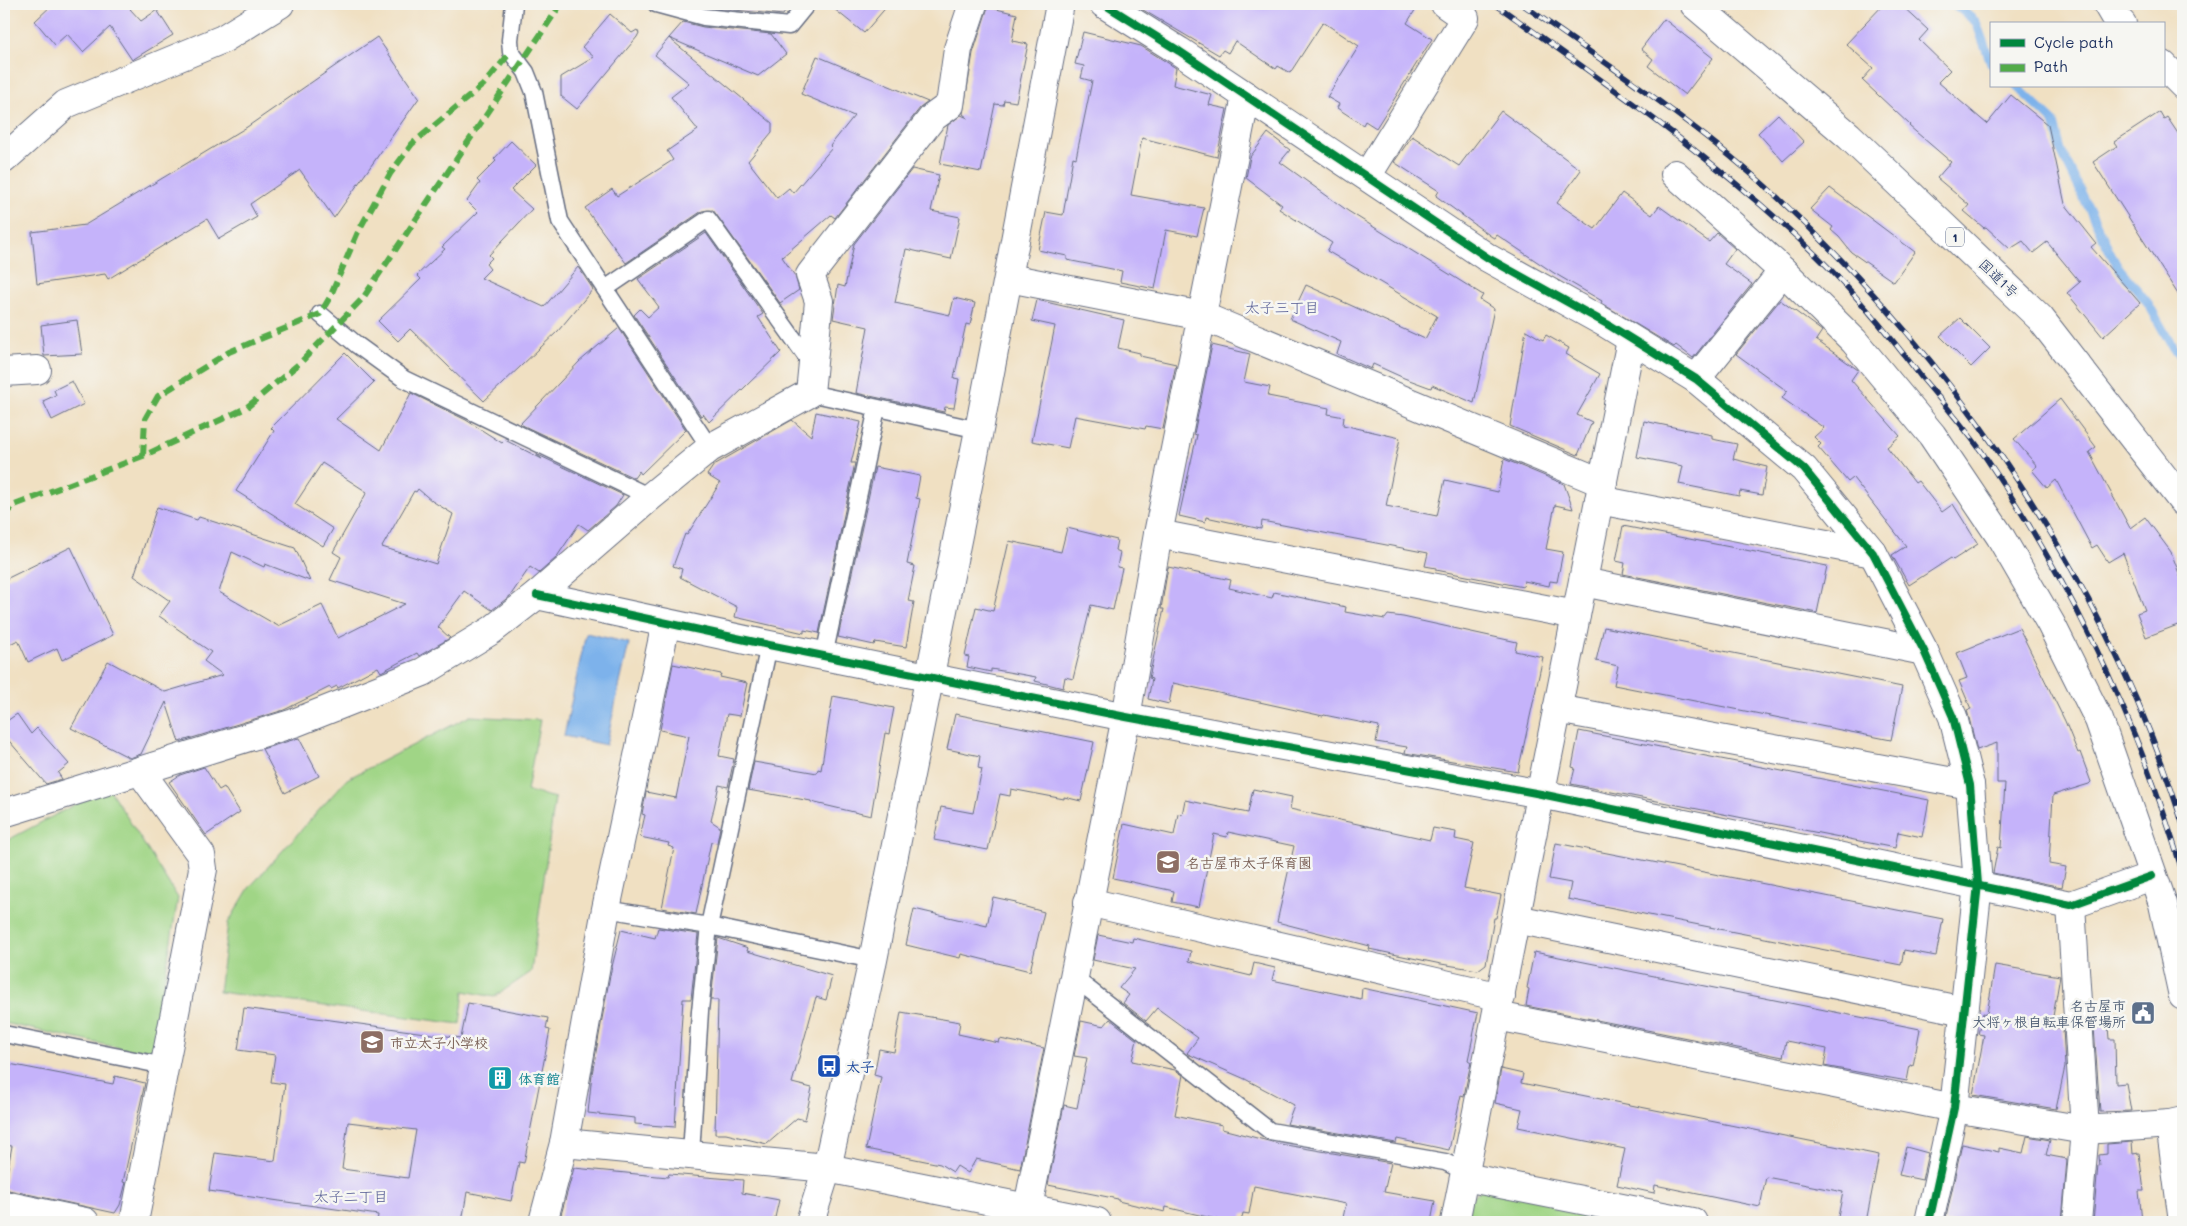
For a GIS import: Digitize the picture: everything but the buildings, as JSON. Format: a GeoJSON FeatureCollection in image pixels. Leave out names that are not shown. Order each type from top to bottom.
{"type":"FeatureCollection","features":[{"type":"Feature","properties":{"kind":"main road"},"geometry":{"type":"LineString","coordinates":[[4,159],[66,104],[223,39],[280,4]]}},
{"type":"Feature","properties":{"kind":"main road"},"geometry":{"type":"LineString","coordinates":[[4,813],[294,723],[423,672],[492,630],[537,595],[650,497],[710,448],[810,393],[819,301],[810,275],[932,118],[950,105],[958,49],[974,4]]}},
{"type":"Feature","properties":{"kind":"main road"},"geometry":{"type":"LineString","coordinates":[[810,1222],[828,1168],[873,960],[1009,278],[1060,4]]}},
{"type":"Feature","properties":{"kind":"main road"},"geometry":{"type":"LineString","coordinates":[[1104,4],[1367,176],[1488,258],[1607,324],[1696,379],[1804,469],[1872,553],[1924,650],[1953,717],[1970,785],[1978,884],[1954,1108],[1929,1222]]}},
{"type":"Feature","properties":{"kind":"main road"},"geometry":{"type":"LineString","coordinates":[[1367,176],[1465,18],[1445,4]]}},
{"type":"Feature","properties":{"kind":"main road","name":"国道1号"},"geometry":{"type":"LineString","coordinates":[[1694,4],[1849,136],[2040,318],[2183,502]]}},
{"type":"Feature","properties":{"kind":"main road"},"geometry":{"type":"LineString","coordinates":[[2107,4],[2120,22]]}},
{"type":"Feature","properties":{"kind":"main road"},"geometry":{"type":"LineString","coordinates":[[2164,66],[2183,85]]}},
{"type":"Feature","properties":{"kind":"main road"},"geometry":{"type":"LineString","coordinates":[[1026,1215],[1126,716],[1158,534],[1246,96]]}},
{"type":"Feature","properties":{"kind":"main road"},"geometry":{"type":"LineString","coordinates":[[1675,174],[1783,271],[1854,341],[1932,436],[2000,536],[2051,624],[2099,720],[2163,904],[2183,996]]}},
{"type":"Feature","properties":{"kind":"main road"},"geometry":{"type":"LineString","coordinates":[[1696,379],[1783,271]]}},
{"type":"Feature","properties":{"kind":"main road"},"geometry":{"type":"LineString","coordinates":[[1009,278],[1202,316],[1601,491],[1872,553]]}},
{"type":"Feature","properties":{"kind":"main road"},"geometry":{"type":"LineString","coordinates":[[1456,1222],[1631,340]]}},
{"type":"Feature","properties":{"kind":"main road"},"geometry":{"type":"LineString","coordinates":[[4,372],[37,370]]}},
{"type":"Feature","properties":{"kind":"main road"},"geometry":{"type":"LineString","coordinates":[[1158,534],[1576,615]]}},
{"type":"Feature","properties":{"kind":"main road"},"geometry":{"type":"LineString","coordinates":[[1583,582],[1924,650]]}},
{"type":"Feature","properties":{"kind":"main road"},"geometry":{"type":"LineString","coordinates":[[537,595],[769,645],[1126,716],[1541,794],[2071,905],[2152,876]]}},
{"type":"Feature","properties":{"kind":"main road"},"geometry":{"type":"LineString","coordinates":[[543,1222],[564,1143],[606,909],[666,623]]}},
{"type":"Feature","properties":{"kind":"main road"},"geometry":{"type":"LineString","coordinates":[[1557,709],[1970,785]]}},
{"type":"Feature","properties":{"kind":"main road"},"geometry":{"type":"LineString","coordinates":[[134,1222],[203,869],[200,855],[140,771]]}},
{"type":"Feature","properties":{"kind":"main road"},"geometry":{"type":"LineString","coordinates":[[1088,902],[1499,1006],[1954,1108],[2085,1130],[2176,1122],[2183,1222]]}},
{"type":"Feature","properties":{"kind":"main road"},"geometry":{"type":"LineString","coordinates":[[2071,905],[2085,1130],[2077,1222]]}},
{"type":"Feature","properties":{"kind":"main road"},"geometry":{"type":"LineString","coordinates":[[1516,919],[1964,1011]]}},
{"type":"Feature","properties":{"kind":"main road"},"geometry":{"type":"LineString","coordinates":[[564,1143],[828,1168],[1026,1215],[1096,1222]]}},
{"type":"Feature","properties":{"kind":"main road"},"geometry":{"type":"LineString","coordinates":[[1466,1172],[1475,1179],[1693,1222]]}},
{"type":"Feature","properties":{"kind":"main road"},"geometry":{"type":"LineString","coordinates":[[4,1204],[85,1222]]}},
{"type":"Feature","properties":{"kind":"lane"},"geometry":{"type":"LineString","coordinates":[[514,4],[510,40],[511,52],[526,72],[534,92],[560,221],[710,448]]}},
{"type":"Feature","properties":{"kind":"lane"},"geometry":{"type":"LineString","coordinates":[[656,4],[704,17],[789,26],[807,4]]}},
{"type":"Feature","properties":{"kind":"lane"},"geometry":{"type":"LineString","coordinates":[[605,288],[708,219],[813,366]]}},
{"type":"Feature","properties":{"kind":"lane"},"geometry":{"type":"LineString","coordinates":[[320,314],[356,345],[404,379],[650,497]]}},
{"type":"Feature","properties":{"kind":"lane"},"geometry":{"type":"LineString","coordinates":[[810,393],[979,430]]}},
{"type":"Feature","properties":{"kind":"lane"},"geometry":{"type":"LineString","coordinates":[[824,656],[877,408]]}},
{"type":"Feature","properties":{"kind":"lane"},"geometry":{"type":"LineString","coordinates":[[691,1154],[700,1011],[709,926],[769,645]]}},
{"type":"Feature","properties":{"kind":"lane"},"geometry":{"type":"LineString","coordinates":[[606,909],[709,926],[873,960]]}},
{"type":"Feature","properties":{"kind":"lane"},"geometry":{"type":"LineString","coordinates":[[1073,977],[1270,1130],[1445,1162],[1466,1172]]}},
{"type":"Feature","properties":{"kind":"lane"},"geometry":{"type":"LineString","coordinates":[[4,1034],[165,1066]]}},
{"type":"Feature","properties":{"kind":"green space"},"geometry":{"type":"Polygon","coordinates":[[[470,716],[540,720],[527,791],[555,798],[531,972],[494,997],[464,991],[460,1024],[219,992],[228,923],[249,888],[347,779],[470,716]]]}},
{"type":"Feature","properties":{"kind":"green space"},"geometry":{"type":"Polygon","coordinates":[[[108,787],[178,898],[152,1055],[4,1023],[4,842],[108,787]]]}},
{"type":"Feature","properties":{"kind":"green space"},"geometry":{"type":"Polygon","coordinates":[[[1483,1188],[1653,1222],[1466,1222],[1471,1198],[1483,1188]]]}},
{"type":"Feature","properties":{"kind":"water"},"geometry":{"type":"Polygon","coordinates":[[[586,633],[629,643],[606,745],[564,736],[586,633]]]}},
{"type":"Feature","properties":{"kind":"waterway"},"geometry":{"type":"LineString","coordinates":[[1954,4],[1976,22],[1990,60]]}},
{"type":"Feature","properties":{"kind":"waterway"},"geometry":{"type":"LineString","coordinates":[[2018,88],[2054,122],[2061,151],[2116,264],[2148,303],[2173,348],[2183,358]]}},
{"type":"Feature","properties":{"kind":"railway"},"geometry":{"type":"LineString","coordinates":[[1495,4],[1661,124],[1742,188],[1781,222],[1859,300],[1963,427],[1986,458],[2047,556],[2101,659],[2146,765],[2166,819],[2183,874]]}},
{"type":"Feature","properties":{"kind":"railway"},"geometry":{"type":"LineString","coordinates":[[1522,4],[1716,144],[1776,196],[1843,262],[1907,332],[1966,407],[2020,485],[2070,566],[2114,650],[2152,736],[2183,825]]}},
{"type":"Feature","properties":{"kind":"marked path"},"geometry":{"type":"LineString","coordinates":[[4,518],[12,506],[143,456],[246,408],[301,362],[363,298],[561,4]]}},
{"type":"Feature","properties":{"kind":"marked path"},"geometry":{"type":"LineString","coordinates":[[143,456],[145,419],[158,396],[229,352],[320,314],[330,297],[358,232],[390,174],[412,144],[483,85],[511,52]]}},
{"type":"Feature","properties":{"kind":"cycle path"},"geometry":{"type":"LineString","coordinates":[[1104,4],[1179,51],[1488,258],[1607,324],[1696,379],[1804,469],[1873,553],[1924,651],[1953,717],[1970,785],[1978,884],[1954,1108],[1929,1222]]}},
{"type":"Feature","properties":{"kind":"cycle path"},"geometry":{"type":"LineString","coordinates":[[537,595],[769,645],[1126,717],[1541,794],[2071,905],[2152,876]]}},
{"type":"Feature","properties":{"kind":"place","name":"名古屋市太子保育園"},"geometry":{"type":"Point","coordinates":[1168,862]}},
{"type":"Feature","properties":{"kind":"place","name":"名古屋市 大将ヶ根自転車保管場所"},"geometry":{"type":"Point","coordinates":[2143,1013]}},
{"type":"Feature","properties":{"kind":"place","name":"市立太子小学校"},"geometry":{"type":"Point","coordinates":[372,1042]}},
{"type":"Feature","properties":{"kind":"place","name":"太子"},"geometry":{"type":"Point","coordinates":[829,1066]}},
{"type":"Feature","properties":{"kind":"place","name":"体育館"},"geometry":{"type":"Point","coordinates":[500,1078]}},
{"type":"Feature","properties":{"kind":"district","name":"太子三丁目"},"geometry":{"type":"Point","coordinates":[1282,307]}},
{"type":"Feature","properties":{"kind":"district","name":"太子二丁目"},"geometry":{"type":"Point","coordinates":[351,1196]}}]}
